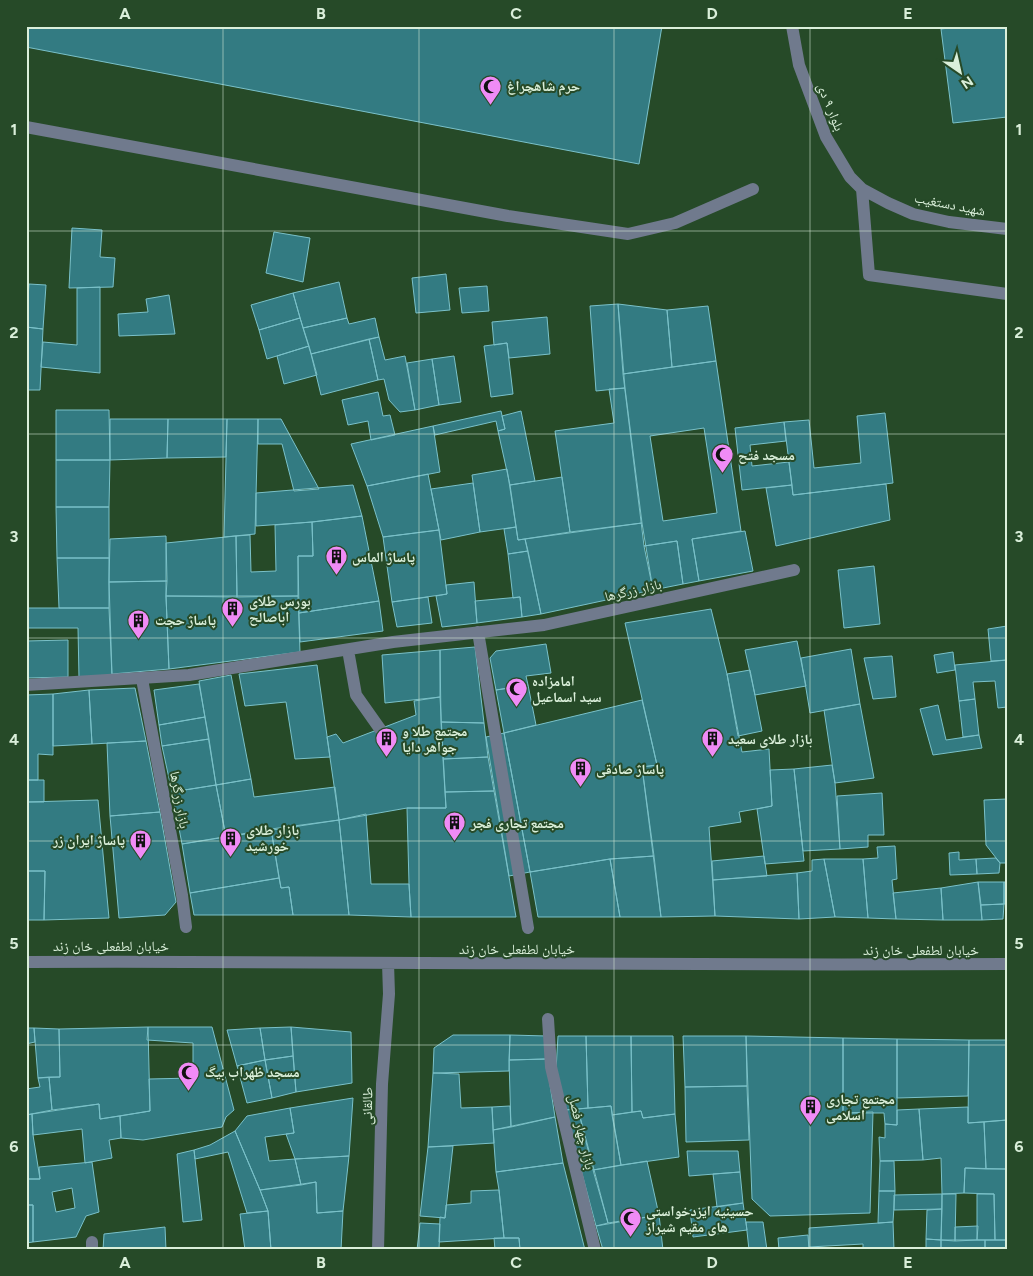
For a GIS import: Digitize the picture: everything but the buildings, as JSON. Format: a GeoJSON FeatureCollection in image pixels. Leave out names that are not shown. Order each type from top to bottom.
{"type":"FeatureCollection","features":[{"type":"Feature","properties":{"kind":"street","name":"بلوار ۹ دی"},"geometry":{"type":"LineString","coordinates":[[792,26],[799,65],[826,137],[850,178],[862,189]]}},
{"type":"Feature","properties":{"kind":"street"},"geometry":{"type":"LineString","coordinates":[[26,127],[489,212],[628,234],[675,223],[753,189]]}},
{"type":"Feature","properties":{"kind":"street","name":"شهید دستغیب"},"geometry":{"type":"LineString","coordinates":[[862,189],[913,214],[949,222],[1007,229]]}},
{"type":"Feature","properties":{"kind":"street"},"geometry":{"type":"LineString","coordinates":[[862,189],[869,274],[1007,294]]}},
{"type":"Feature","properties":{"kind":"street","name":"بازار زرگرها"},"geometry":{"type":"LineString","coordinates":[[26,685],[189,675],[348,650],[544,625],[794,570]]}},
{"type":"Feature","properties":{"kind":"street"},"geometry":{"type":"LineString","coordinates":[[478,632],[528,928]]}},
{"type":"Feature","properties":{"kind":"street"},"geometry":{"type":"LineString","coordinates":[[348,650],[356,694],[380,729]]}},
{"type":"Feature","properties":{"kind":"street","name":"بازار زرگرها"},"geometry":{"type":"LineString","coordinates":[[142,679],[182,895],[186,927]]}},
{"type":"Feature","properties":{"kind":"street","name":"خیابان لطفعلی خان زند"},"geometry":{"type":"LineString","coordinates":[[26,962],[1007,964]]}},
{"type":"Feature","properties":{"kind":"street","name":"طالقانی"},"geometry":{"type":"LineString","coordinates":[[378,1250],[382,1084],[389,994],[388,963]]}},
{"type":"Feature","properties":{"kind":"street","name":"بازار چهار فصل"},"geometry":{"type":"LineString","coordinates":[[548,1019],[551,1067],[595,1250]]}},
{"type":"Feature","properties":{"kind":"place","name":"حرم شاهچراغ"},"geometry":{"type":"Point","coordinates":[491,105]}},
{"type":"Feature","properties":{"kind":"place","name":"مسجد فتح"},"geometry":{"type":"Point","coordinates":[722,474]}},
{"type":"Feature","properties":{"kind":"place","name":"پاساژ الماس"},"geometry":{"type":"Point","coordinates":[336,576]}},
{"type":"Feature","properties":{"kind":"place","name":"بورس طلای اباصالح"},"geometry":{"type":"Point","coordinates":[233,628]}},
{"type":"Feature","properties":{"kind":"place","name":"پاساژ حجت"},"geometry":{"type":"Point","coordinates":[139,639]}},
{"type":"Feature","properties":{"kind":"place","name":"امامزاده سید اسماعیل"},"geometry":{"type":"Point","coordinates":[516,708]}},
{"type":"Feature","properties":{"kind":"place","name":"مجتمع طلا و جواهر دایا"},"geometry":{"type":"Point","coordinates":[386,758]}},
{"type":"Feature","properties":{"kind":"place","name":"بازار طلای سعید"},"geometry":{"type":"Point","coordinates":[712,758]}},
{"type":"Feature","properties":{"kind":"place","name":"پاساژ صادقی"},"geometry":{"type":"Point","coordinates":[580,788]}},
{"type":"Feature","properties":{"kind":"place","name":"مجتمع تجاری فجر"},"geometry":{"type":"Point","coordinates":[455,842]}},
{"type":"Feature","properties":{"kind":"place","name":"بازار طلای خورشید"},"geometry":{"type":"Point","coordinates":[230,857]}},
{"type":"Feature","properties":{"kind":"place","name":"پاساژ ایران زر"},"geometry":{"type":"Point","coordinates":[141,859]}},
{"type":"Feature","properties":{"kind":"place","name":"مسجد ظهراب بیگ"},"geometry":{"type":"Point","coordinates":[189,1091]}},
{"type":"Feature","properties":{"kind":"place","name":"مجتمع تجاری اسلامی"},"geometry":{"type":"Point","coordinates":[810,1126]}},
{"type":"Feature","properties":{"kind":"place","name":"حسینیه ایزدخواستی های مقیم شیراز"},"geometry":{"type":"Point","coordinates":[630,1238]}}]}
